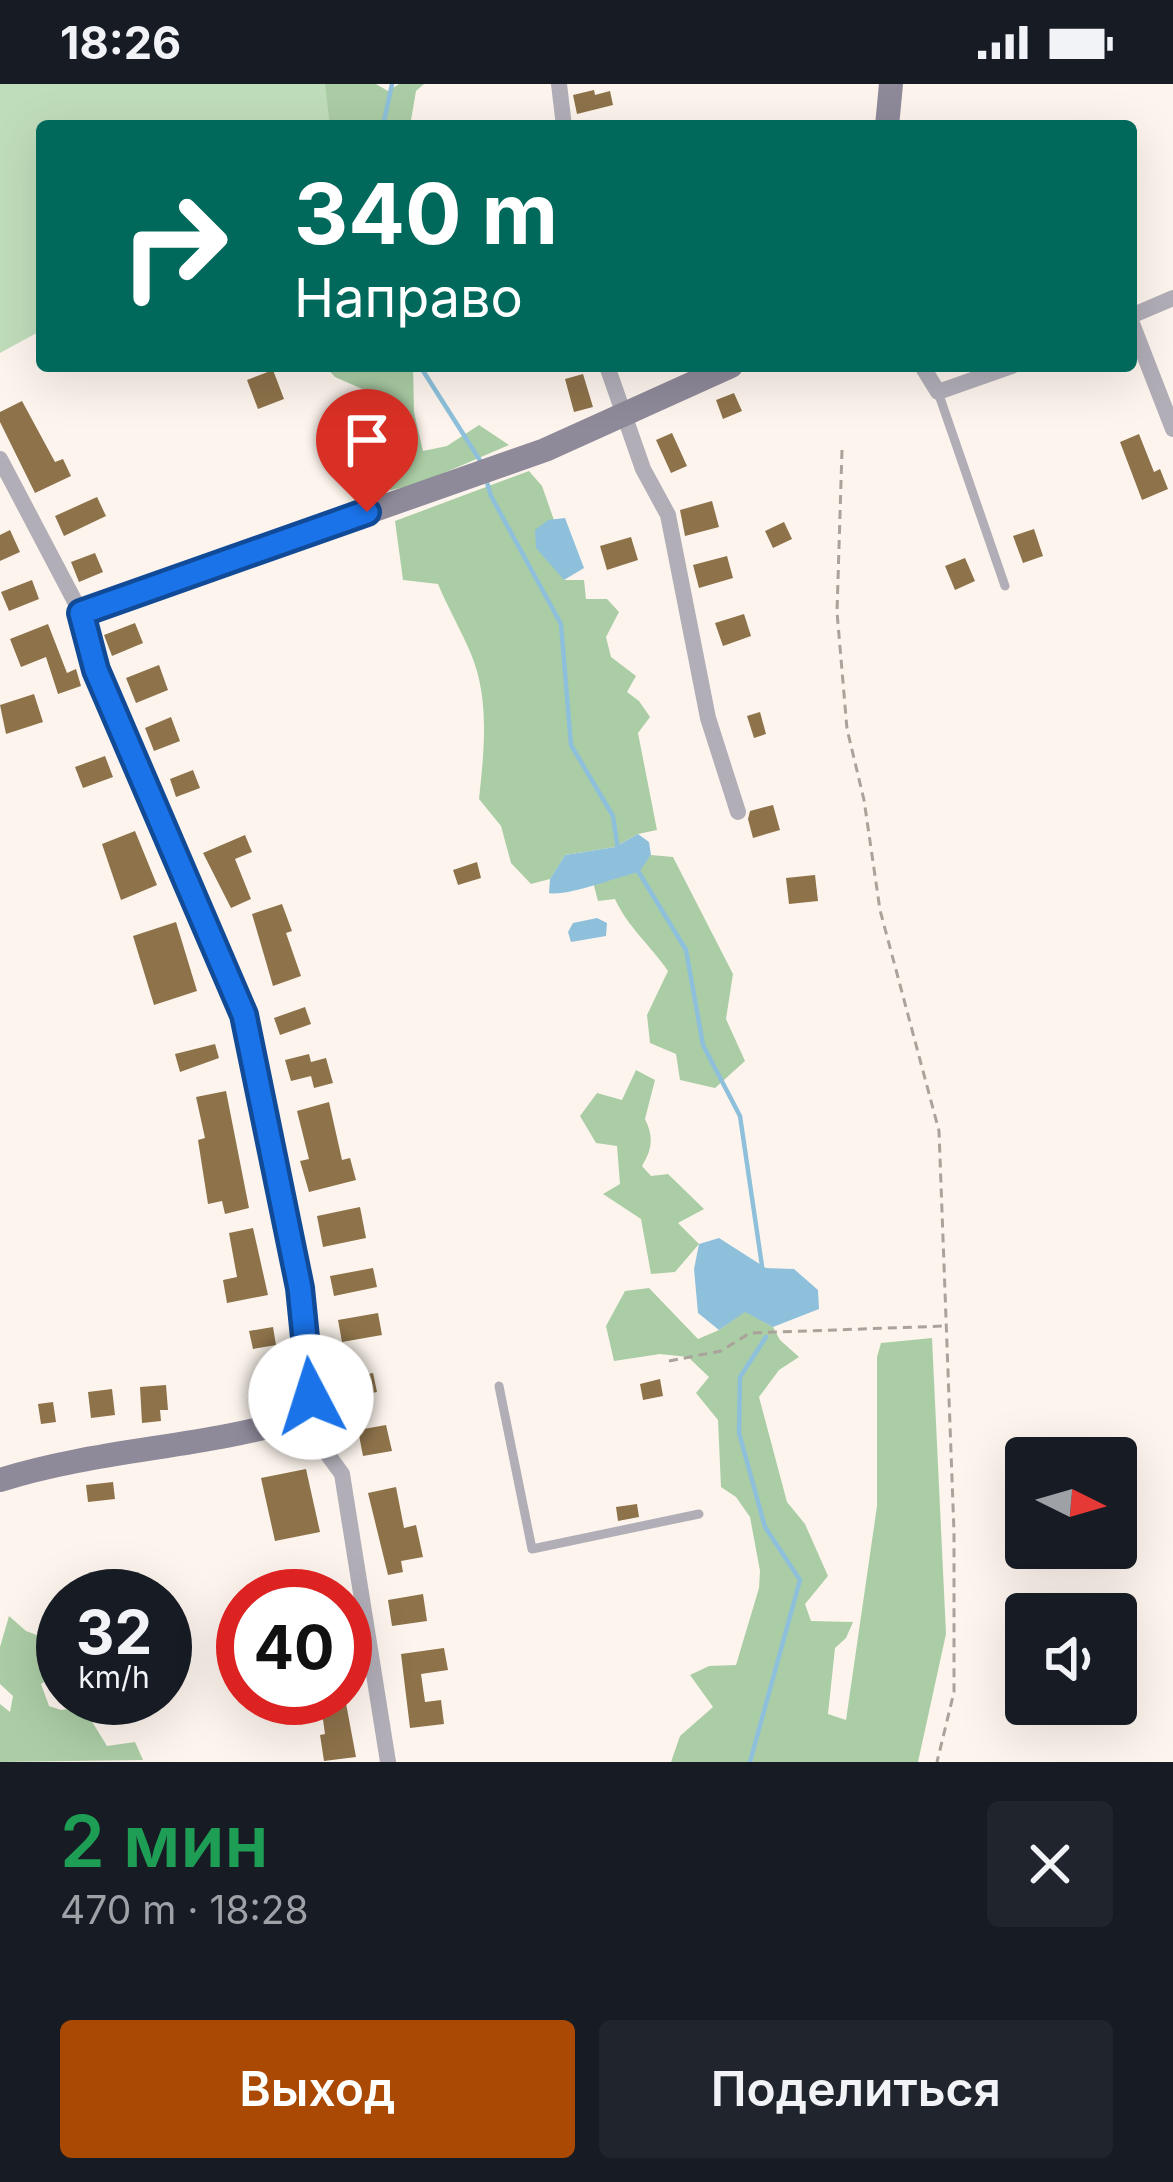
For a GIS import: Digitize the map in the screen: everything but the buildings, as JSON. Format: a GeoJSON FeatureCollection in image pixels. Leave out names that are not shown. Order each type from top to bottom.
{"type":"FeatureCollection","features":[{"type":"Feature","properties":{"kind":"street"},"geometry":{"type":"LineString","coordinates":[[559,84],[563,120]]}},
{"type":"Feature","properties":{"kind":"street"},"geometry":{"type":"LineString","coordinates":[[888,120],[891,84]]}},
{"type":"Feature","properties":{"kind":"street"},"geometry":{"type":"LineString","coordinates":[[1137,315],[1173,298]]}},
{"type":"Feature","properties":{"kind":"street"},"geometry":{"type":"LineString","coordinates":[[1137,334],[1173,429]]}},
{"type":"Feature","properties":{"kind":"street"},"geometry":{"type":"LineString","coordinates":[[609,372],[643,469],[668,514],[708,718],[738,812]]}},
{"type":"Feature","properties":{"kind":"street"},"geometry":{"type":"LineString","coordinates":[[81,613],[545,451],[718,372]]}},
{"type":"Feature","properties":{"kind":"street"},"geometry":{"type":"LineString","coordinates":[[926,372],[938,392],[995,372]]}},
{"type":"Feature","properties":{"kind":"street"},"geometry":{"type":"LineString","coordinates":[[0,459],[81,613],[96,670],[244,1015],[300,1288],[311,1397],[301,1418],[260,1430],[58,1463],[0,1480]]}},
{"type":"Feature","properties":{"kind":"street"},"geometry":{"type":"LineString","coordinates":[[301,1418],[342,1474],[388,1762]]}},
{"type":"Feature","properties":{"kind":"lane"},"geometry":{"type":"LineString","coordinates":[[938,392],[1005,586]]}},
{"type":"Feature","properties":{"kind":"lane"},"geometry":{"type":"LineString","coordinates":[[499,1386],[532,1549],[699,1514]]}},
{"type":"Feature","properties":{"kind":"path"},"geometry":{"type":"LineString","coordinates":[[842,450],[837,612],[848,729],[880,910],[939,1131],[954,1532],[954,1692],[937,1762]]}},
{"type":"Feature","properties":{"kind":"path"},"geometry":{"type":"LineString","coordinates":[[669,1361],[721,1352],[750,1333],[946,1326]]}},
{"type":"Feature","properties":{"kind":"green space"},"geometry":{"type":"Polygon","coordinates":[[[0,84],[350,84],[353,120],[36,120],[36,333],[0,353],[0,84]]]}},
{"type":"Feature","properties":{"kind":"green space"},"geometry":{"type":"Polygon","coordinates":[[[325,84],[376,84],[388,91],[399,84],[424,84],[416,91],[411,120],[329,120],[325,84]]]}},
{"type":"Feature","properties":{"kind":"green space"},"geometry":{"type":"Polygon","coordinates":[[[330,372],[413,372],[414,412],[423,451],[447,446],[479,425],[509,445],[416,485],[390,490],[377,452],[369,392],[330,372]]]}},
{"type":"Feature","properties":{"kind":"green space"},"geometry":{"type":"Polygon","coordinates":[[[529,471],[542,486],[554,520],[548,520],[564,580],[584,580],[586,599],[607,599],[619,612],[606,637],[611,657],[636,676],[627,692],[650,717],[638,733],[657,830],[615,847],[565,855],[550,879],[531,884],[511,863],[501,826],[479,799],[483,707],[471,654],[438,584],[403,580],[395,521],[529,471]]]}},
{"type":"Feature","properties":{"kind":"green space"},"geometry":{"type":"Polygon","coordinates":[[[651,855],[673,857],[733,974],[726,1019],[745,1061],[715,1088],[680,1080],[676,1054],[650,1043],[647,1015],[668,971],[615,899],[598,901],[593,882],[638,872],[651,855]]]}},
{"type":"Feature","properties":{"kind":"green space"},"geometry":{"type":"Polygon","coordinates":[[[636,1070],[655,1080],[645,1119],[651,1143],[642,1166],[651,1176],[668,1174],[704,1209],[678,1223],[699,1244],[675,1272],[651,1274],[641,1219],[603,1194],[620,1184],[617,1146],[596,1143],[580,1116],[597,1093],[622,1100],[636,1070]]]}},
{"type":"Feature","properties":{"kind":"green space"},"geometry":{"type":"Polygon","coordinates":[[[649,1288],[698,1339],[745,1311],[773,1327],[799,1357],[779,1370],[759,1397],[787,1502],[805,1524],[828,1576],[805,1604],[811,1621],[853,1622],[835,1648],[828,1714],[846,1720],[877,1506],[877,1357],[881,1343],[932,1338],[946,1634],[918,1762],[671,1762],[680,1736],[713,1707],[690,1675],[709,1666],[736,1665],[760,1571],[750,1517],[736,1497],[721,1487],[718,1420],[696,1393],[709,1377],[688,1357],[660,1354],[614,1361],[606,1326],[625,1291],[649,1288]]]}},
{"type":"Feature","properties":{"kind":"green space"},"geometry":{"type":"Polygon","coordinates":[[[9,1616],[36,1635],[36,1725],[94,1725],[107,1746],[135,1742],[143,1760],[0,1762],[0,1704],[10,1712],[13,1696],[0,1684],[0,1647],[9,1616]]]}},
{"type":"Feature","properties":{"kind":"water"},"geometry":{"type":"Polygon","coordinates":[[[565,518],[584,568],[564,580],[536,548],[535,530],[548,520],[565,518]]]}},
{"type":"Feature","properties":{"kind":"water"},"geometry":{"type":"Polygon","coordinates":[[[638,834],[649,842],[651,855],[639,872],[549,893],[550,879],[565,855],[615,847],[638,834]]]}},
{"type":"Feature","properties":{"kind":"water"},"geometry":{"type":"Polygon","coordinates":[[[597,918],[607,923],[606,936],[571,942],[568,932],[573,923],[597,918]]]}},
{"type":"Feature","properties":{"kind":"water"},"geometry":{"type":"Polygon","coordinates":[[[719,1238],[766,1268],[794,1269],[818,1290],[819,1309],[773,1327],[745,1312],[719,1330],[698,1313],[694,1269],[699,1244],[719,1238]]]}},
{"type":"Feature","properties":{"kind":"waterway"},"geometry":{"type":"LineString","coordinates":[[384,120],[392,84]]}},
{"type":"Feature","properties":{"kind":"waterway"},"geometry":{"type":"LineString","coordinates":[[424,372],[481,462]]}},
{"type":"Feature","properties":{"kind":"waterway"},"geometry":{"type":"LineString","coordinates":[[486,479],[561,624],[571,745],[613,816],[618,850]]}},
{"type":"Feature","properties":{"kind":"waterway"},"geometry":{"type":"LineString","coordinates":[[638,871],[686,950],[703,1045],[740,1116],[762,1266]]}},
{"type":"Feature","properties":{"kind":"waterway"},"geometry":{"type":"LineString","coordinates":[[750,1762],[800,1580],[765,1527],[739,1433],[740,1377],[766,1337]]}},
{"type":"Feature","properties":{"kind":"route"},"geometry":{"type":"LineString","coordinates":[[311,1397],[300,1288],[244,1015],[96,670],[81,613],[367,512]]}}]}
